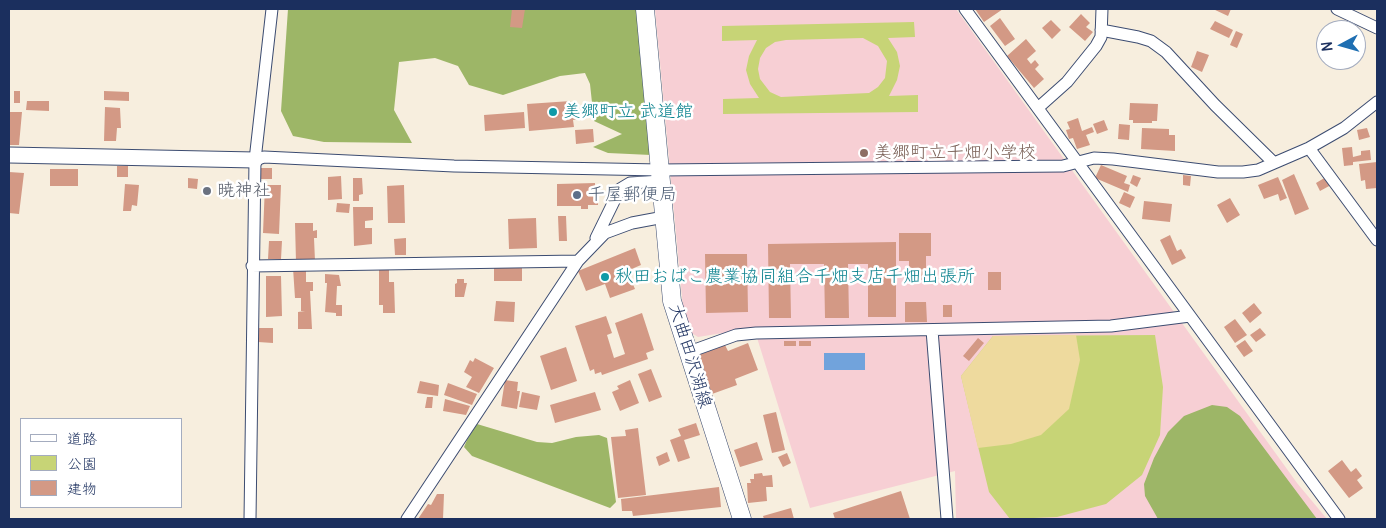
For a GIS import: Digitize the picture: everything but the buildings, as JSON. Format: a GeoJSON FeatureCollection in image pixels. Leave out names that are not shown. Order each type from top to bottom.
{"type":"FeatureCollection","features":[{"type":"Feature","properties":{"kind":"main road","name":"大曲田沢湖線"},"geometry":{"type":"LineString","coordinates":[[645,9],[672,301],[742,519]]}},
{"type":"Feature","properties":{"kind":"street"},"geometry":{"type":"LineString","coordinates":[[250,519],[252,266],[255,160],[272,9]]}},
{"type":"Feature","properties":{"kind":"street"},"geometry":{"type":"LineString","coordinates":[[965,9],[1039,107],[1339,519]]}},
{"type":"Feature","properties":{"kind":"street"},"geometry":{"type":"LineString","coordinates":[[1039,107],[1067,82],[1096,46],[1101,30],[1102,9]]}},
{"type":"Feature","properties":{"kind":"street"},"geometry":{"type":"LineString","coordinates":[[1337,9],[1377,28]]}},
{"type":"Feature","properties":{"kind":"street"},"geometry":{"type":"LineString","coordinates":[[1101,30],[1151,41],[1166,52],[1215,105],[1274,163]]}},
{"type":"Feature","properties":{"kind":"street"},"geometry":{"type":"LineString","coordinates":[[9,155],[255,160],[264,157],[661,175],[1063,166],[1094,158],[1218,172],[1243,172],[1274,163],[1309,148],[1344,128],[1377,102]]}},
{"type":"Feature","properties":{"kind":"street"},"geometry":{"type":"LineString","coordinates":[[1309,148],[1377,240]]}},
{"type":"Feature","properties":{"kind":"street"},"geometry":{"type":"LineString","coordinates":[[592,246],[620,189],[630,183],[661,175]]}},
{"type":"Feature","properties":{"kind":"street"},"geometry":{"type":"LineString","coordinates":[[407,519],[578,261],[605,233],[632,223],[664,217]]}},
{"type":"Feature","properties":{"kind":"street"},"geometry":{"type":"LineString","coordinates":[[252,266],[578,261]]}},
{"type":"Feature","properties":{"kind":"street"},"geometry":{"type":"LineString","coordinates":[[688,352],[736,335],[756,333],[1111,326],[1190,316]]}},
{"type":"Feature","properties":{"kind":"street"},"geometry":{"type":"LineString","coordinates":[[932,330],[947,519]]}},
{"type":"Feature","properties":{"kind":"shaded area","name":"美郷町立千畑小学校"},"geometry":{"type":"Polygon","coordinates":[[[655,9],[956,9],[1297,483],[1327,519],[956,519],[955,471],[810,508],[754,328],[698,337],[685,329],[655,9]]]}},
{"type":"Feature","properties":{"kind":"green space"},"geometry":{"type":"Polygon","coordinates":[[[288,9],[638,9],[651,155],[608,153],[593,147],[622,134],[594,121],[590,84],[585,73],[560,76],[503,95],[469,85],[458,66],[435,58],[399,62],[394,110],[412,143],[324,142],[293,136],[281,111],[288,9]]]}},
{"type":"Feature","properties":{"kind":"green space"},"geometry":{"type":"Polygon","coordinates":[[[914,22],[915,37],[888,38],[897,52],[900,66],[897,80],[889,96],[918,95],[918,112],[723,114],[723,99],[759,98],[750,84],[746,70],[749,56],[757,40],[722,41],[722,26],[914,22]],[[863,38],[775,42],[766,48],[760,58],[758,69],[760,79],[770,92],[781,97],[869,93],[878,87],[885,78],[887,61],[878,46],[863,38]]]}},
{"type":"Feature","properties":{"kind":"green space"},"geometry":{"type":"Polygon","coordinates":[[[1155,335],[1163,387],[1160,435],[1142,475],[1106,504],[1057,517],[1010,519],[989,492],[961,376],[993,336],[1155,335]]]}},
{"type":"Feature","properties":{"kind":"green space"},"geometry":{"type":"Polygon","coordinates":[[[1212,405],[1227,407],[1240,416],[1317,519],[1158,519],[1145,496],[1144,484],[1154,458],[1168,432],[1184,416],[1212,405]]]}},
{"type":"Feature","properties":{"kind":"green space"},"geometry":{"type":"Polygon","coordinates":[[[477,424],[537,442],[552,443],[576,437],[599,435],[607,438],[616,502],[610,508],[472,456],[464,447],[477,424]]]}},
{"type":"Feature","properties":{"kind":"sand"},"geometry":{"type":"Polygon","coordinates":[[[1076,335],[1080,360],[1069,409],[1041,435],[1011,444],[978,448],[961,376],[993,336],[1076,335]]]}},
{"type":"Feature","properties":{"kind":"water"},"geometry":{"type":"Polygon","coordinates":[[[824,353],[865,353],[865,370],[824,370],[824,353]]]}},
{"type":"Feature","properties":{"kind":"place","name":"美郷町立 武道館"},"geometry":{"type":"Point","coordinates":[553,112]}},
{"type":"Feature","properties":{"kind":"place","name":"美郷町立千畑小学校"},"geometry":{"type":"Point","coordinates":[864,153]}},
{"type":"Feature","properties":{"kind":"place","name":"暁神社"},"geometry":{"type":"Point","coordinates":[207,191]}},
{"type":"Feature","properties":{"kind":"place","name":"千屋郵便局"},"geometry":{"type":"Point","coordinates":[577,195]}},
{"type":"Feature","properties":{"kind":"place","name":"秋田おばこ農業協同組合千畑支店千畑出張所"},"geometry":{"type":"Point","coordinates":[605,277]}}]}
